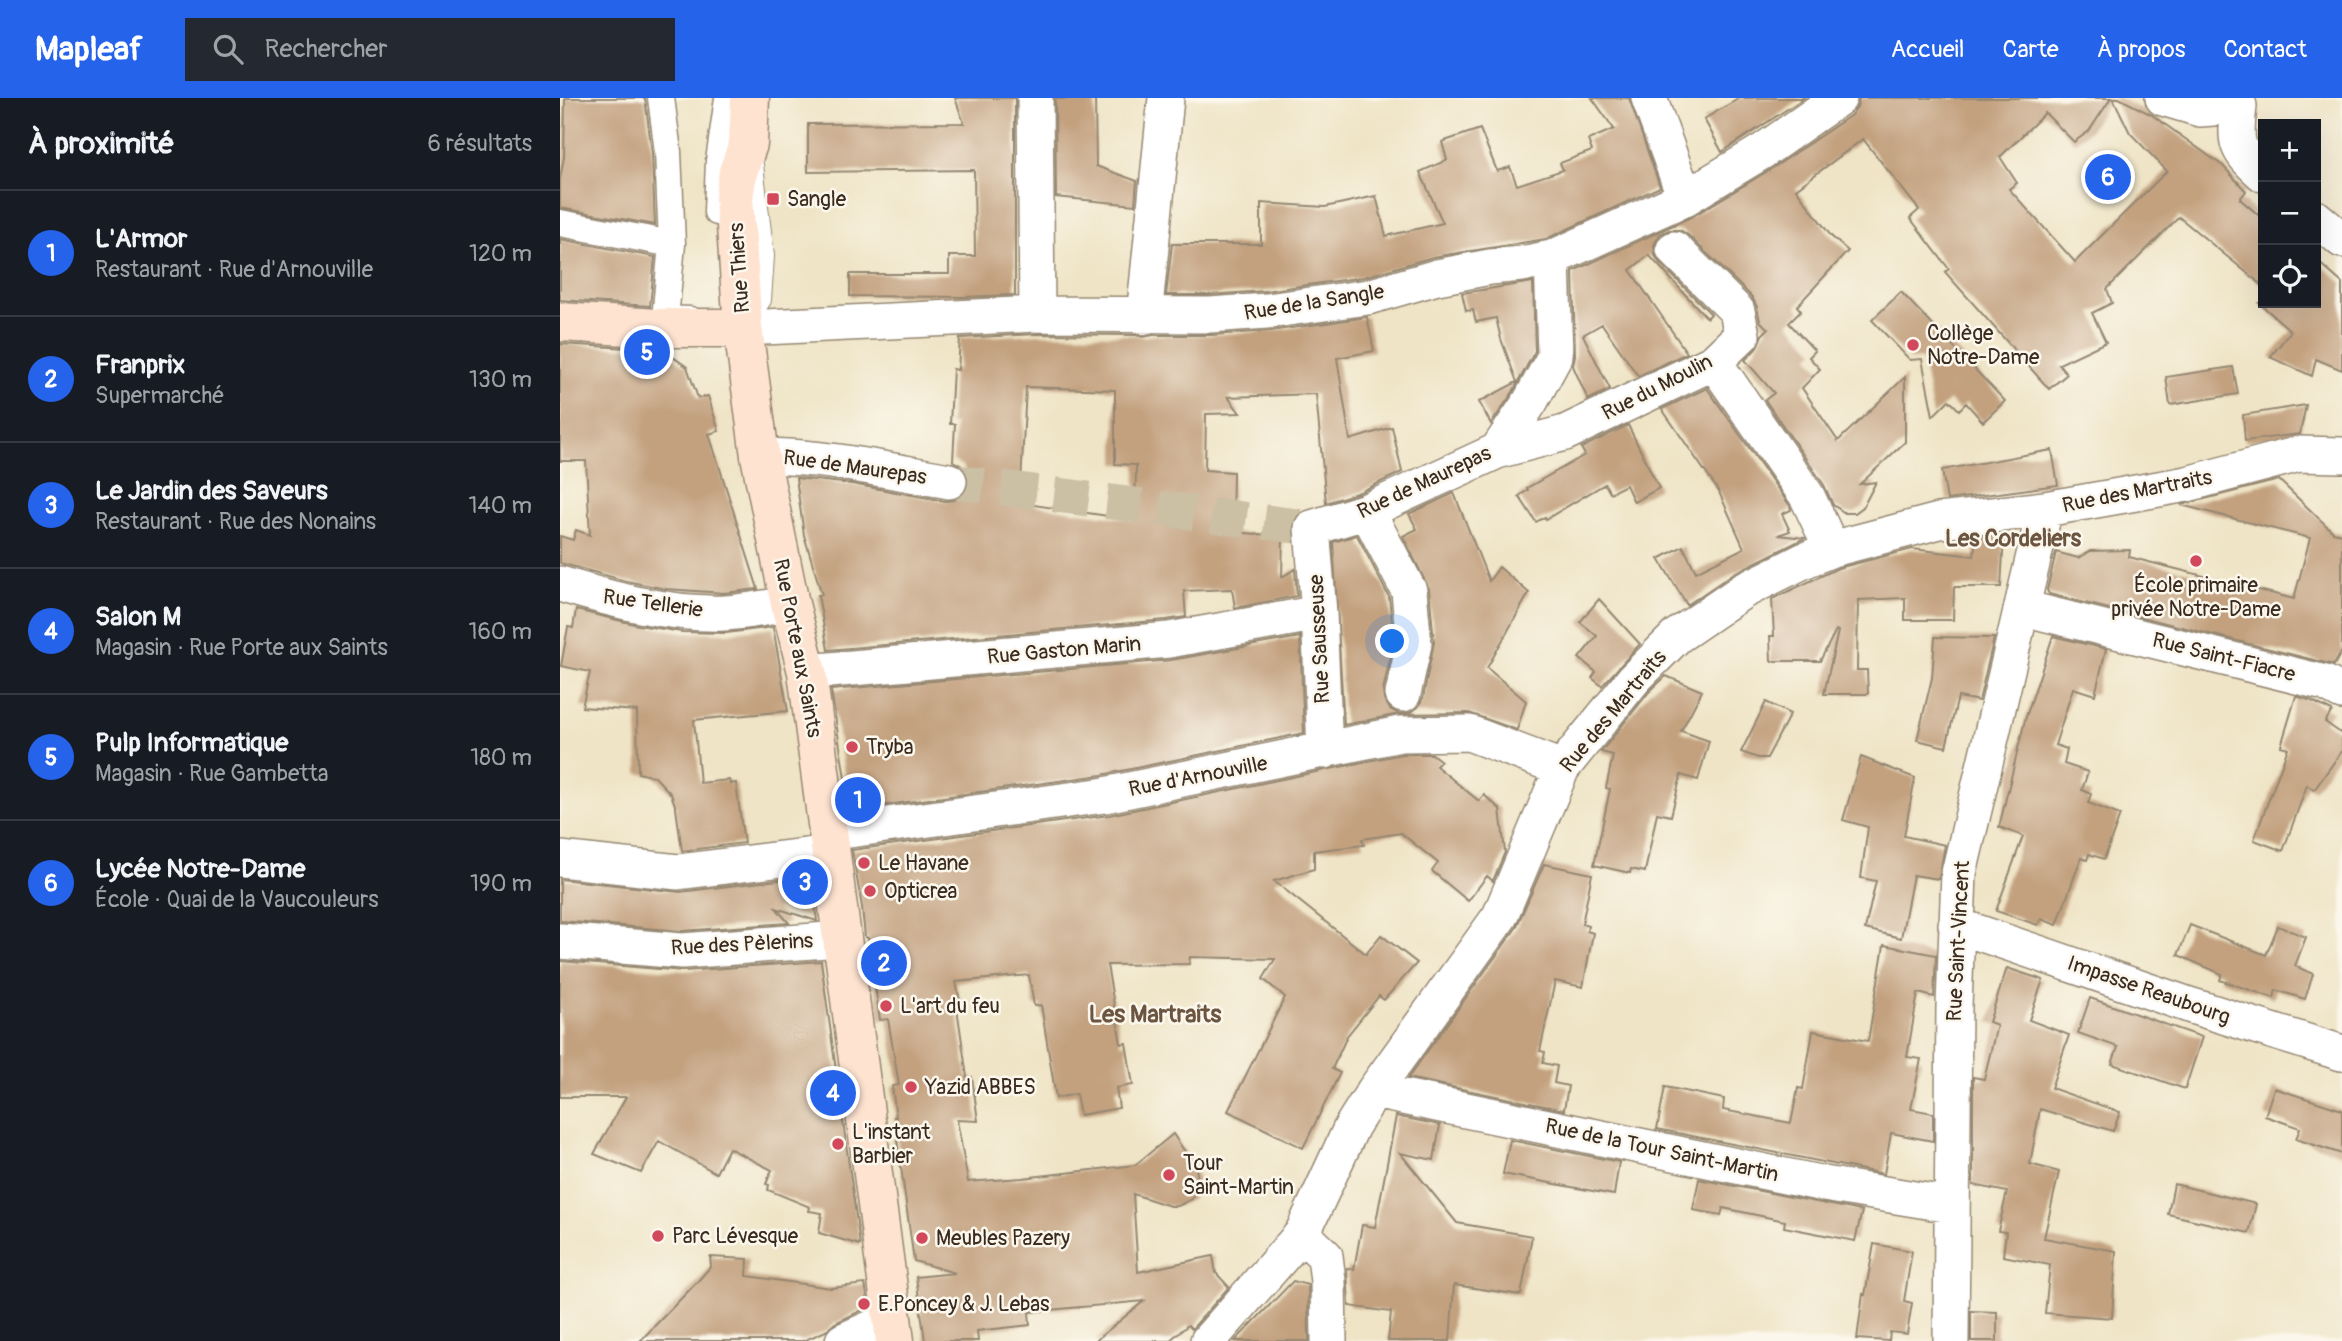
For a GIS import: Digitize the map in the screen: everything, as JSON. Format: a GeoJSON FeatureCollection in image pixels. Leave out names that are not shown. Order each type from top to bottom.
{"type":"FeatureCollection","features":[{"type":"Feature","properties":{"kind":"main road","name":"Rue Thiers"},"geometry":{"type":"LineString","coordinates":[[750,98],[748,144],[738,172],[734,198],[743,328],[760,456]]}},
{"type":"Feature","properties":{"kind":"main road"},"geometry":{"type":"LineString","coordinates":[[560,322],[659,328],[743,328]]}},
{"type":"Feature","properties":{"kind":"main road","name":"Rue Porte aux Saints"},"geometry":{"type":"LineString","coordinates":[[760,456],[807,673],[894,1330]]}},
{"type":"Feature","properties":{"kind":"street"},"geometry":{"type":"LineString","coordinates":[[661,98],[668,152],[673,244],[665,319],[712,322],[730,302],[716,203],[729,98]]}},
{"type":"Feature","properties":{"kind":"street"},"geometry":{"type":"LineString","coordinates":[[1035,98],[1037,314]]}},
{"type":"Feature","properties":{"kind":"street"},"geometry":{"type":"LineString","coordinates":[[1144,317],[1166,98]]}},
{"type":"Feature","properties":{"kind":"street"},"geometry":{"type":"LineString","coordinates":[[1649,98],[1685,198]]}},
{"type":"Feature","properties":{"kind":"street","name":"Rue de la Sangle"},"geometry":{"type":"LineString","coordinates":[[743,328],[1037,314],[1144,317],[1267,312],[1367,297],[1450,275],[1552,258],[1685,198],[1763,151],[1839,98]]}},
{"type":"Feature","properties":{"kind":"street"},"geometry":{"type":"LineString","coordinates":[[2163,98],[2200,109],[2242,102],[2236,137],[2243,156],[2258,170]]}},
{"type":"Feature","properties":{"kind":"street"},"geometry":{"type":"LineString","coordinates":[[2321,222],[2342,240]]}},
{"type":"Feature","properties":{"kind":"street"},"geometry":{"type":"LineString","coordinates":[[560,223],[673,244]]}},
{"type":"Feature","properties":{"kind":"street","name":"Rue du Moulin"},"geometry":{"type":"LineString","coordinates":[[1497,451],[1565,433],[1714,362],[1742,335],[1737,311],[1674,249]]}},
{"type":"Feature","properties":{"kind":"street","name":"Rue de Maurepas"},"geometry":{"type":"LineString","coordinates":[[1312,528],[1367,511],[1497,451],[1530,402],[1555,356],[1552,258]]}},
{"type":"Feature","properties":{"kind":"street"},"geometry":{"type":"LineString","coordinates":[[1714,362],[1807,496],[1832,549]]}},
{"type":"Feature","properties":{"kind":"street","name":"Rue des Martraits"},"geometry":{"type":"LineString","coordinates":[[1208,1341],[1303,1234],[1352,1126],[1374,1091],[1500,916],[1562,768],[1634,679],[1677,636],[1743,591],[1832,549],[1939,521],[2045,509],[2187,484],[2300,454],[2342,455]]}},
{"type":"Feature","properties":{"kind":"street","name":"Rue de Maurepas"},"geometry":{"type":"LineString","coordinates":[[760,456],[793,456],[854,463],[949,481]]}},
{"type":"Feature","properties":{"kind":"street","name":"Rue Saint-Vincent"},"geometry":{"type":"LineString","coordinates":[[1951,1341],[1951,1205],[1959,873],[2045,509]]}},
{"type":"Feature","properties":{"kind":"street"},"geometry":{"type":"LineString","coordinates":[[1367,511],[1409,591],[1414,644],[1404,694]]}},
{"type":"Feature","properties":{"kind":"street","name":"Rue Sausseuse"},"geometry":{"type":"LineString","coordinates":[[1312,528],[1325,751]]}},
{"type":"Feature","properties":{"kind":"street","name":"Rue Tellerie"},"geometry":{"type":"LineString","coordinates":[[560,584],[598,596],[667,610],[725,613],[790,604]]}},
{"type":"Feature","properties":{"kind":"street","name":"Rue Saint-Fiacre"},"geometry":{"type":"LineString","coordinates":[[2023,608],[2325,683],[2342,692]]}},
{"type":"Feature","properties":{"kind":"street","name":"Rue Gaston Marin"},"geometry":{"type":"LineString","coordinates":[[807,673],[1169,640],[1319,613]]}},
{"type":"Feature","properties":{"kind":"street","name":"Rue d'Arnouville"},"geometry":{"type":"LineString","coordinates":[[560,859],[678,872],[1105,795],[1401,734],[1469,733],[1562,768]]}},
{"type":"Feature","properties":{"kind":"street","name":"Impasse Reaubourg"},"geometry":{"type":"LineString","coordinates":[[1956,925],[2192,1006],[2342,1053]]}},
{"type":"Feature","properties":{"kind":"street","name":"Rue des Pèlerins"},"geometry":{"type":"LineString","coordinates":[[560,941],[682,950],[841,939]]}},
{"type":"Feature","properties":{"kind":"street","name":"Rue de la Tour Saint-Martin"},"geometry":{"type":"LineString","coordinates":[[1374,1091],[1824,1184],[1951,1205]]}},
{"type":"Feature","properties":{"kind":"street"},"geometry":{"type":"LineString","coordinates":[[1303,1234],[1325,1256],[1329,1341]]}},
{"type":"Feature","properties":{"kind":"street"},"geometry":{"type":"LineString","coordinates":[[843,1341],[894,1330]]}},
{"type":"Feature","properties":{"kind":"building"},"geometry":{"type":"Polygon","coordinates":[[[565,98],[645,98],[652,153],[655,225],[560,208],[565,98]]]}},
{"type":"Feature","properties":{"kind":"building"},"geometry":{"type":"Polygon","coordinates":[[[955,98],[1015,98],[1015,295],[850,296],[850,274],[949,274],[949,256],[975,256],[974,170],[808,172],[808,124],[964,123],[955,98]]]}},
{"type":"Feature","properties":{"kind":"building"},"geometry":{"type":"Polygon","coordinates":[[[1095,98],[1096,166],[1137,181],[1135,205],[1056,197],[1055,99],[1095,98]]]}},
{"type":"Feature","properties":{"kind":"building"},"geometry":{"type":"Polygon","coordinates":[[[1592,98],[1629,98],[1660,187],[1546,239],[1433,257],[1364,277],[1265,291],[1166,295],[1172,244],[1261,244],[1261,203],[1325,207],[1376,196],[1386,236],[1443,223],[1420,172],[1447,160],[1442,142],[1480,129],[1497,171],[1510,167],[1517,185],[1563,170],[1560,163],[1592,151],[1588,140],[1614,129],[1592,98]]]}},
{"type":"Feature","properties":{"kind":"building"},"geometry":{"type":"Polygon","coordinates":[[[1740,98],[1804,98],[1722,152],[1704,119],[1740,98]]]}},
{"type":"Feature","properties":{"kind":"building"},"geometry":{"type":"Polygon","coordinates":[[[1859,98],[2111,98],[2089,131],[2074,142],[2045,113],[2000,157],[2017,183],[2009,189],[2075,262],[2167,171],[2130,133],[2113,98],[2119,98],[2152,115],[2223,166],[2246,191],[2240,199],[2258,215],[2258,282],[2179,217],[2107,289],[2112,303],[2092,313],[2106,342],[2059,364],[2067,374],[2049,389],[1945,272],[1949,269],[1910,218],[1919,210],[1863,139],[1796,189],[1831,236],[1848,251],[1797,306],[1801,311],[1789,323],[1815,351],[1809,357],[1820,369],[1802,388],[1838,441],[1905,377],[1905,442],[1860,484],[1876,482],[1863,507],[1855,513],[1845,513],[1833,505],[1824,485],[1765,400],[1774,393],[1745,360],[1756,349],[1768,329],[1760,321],[1752,297],[1680,230],[1669,230],[1660,234],[1654,245],[1655,255],[1711,314],[1707,318],[1649,255],[1630,270],[1687,353],[1638,376],[1602,324],[1583,335],[1610,389],[1588,400],[1573,366],[1573,271],[1693,216],[1773,168],[1851,115],[1859,98]]]}},
{"type":"Feature","properties":{"kind":"building"},"geometry":{"type":"Polygon","coordinates":[[[560,239],[655,257],[650,306],[560,300],[560,239]]]}},
{"type":"Feature","properties":{"kind":"building"},"geometry":{"type":"Polygon","coordinates":[[[2321,264],[2342,283],[2342,370],[2316,359],[2312,376],[2270,357],[2291,331],[2265,308],[2321,308],[2321,264]]]}},
{"type":"Feature","properties":{"kind":"building"},"geometry":{"type":"Polygon","coordinates":[[[1533,282],[1535,351],[1513,392],[1491,424],[1479,402],[1517,382],[1496,318],[1476,322],[1473,310],[1466,311],[1462,293],[1533,282]]]}},
{"type":"Feature","properties":{"kind":"building"},"geometry":{"type":"Polygon","coordinates":[[[1901,292],[2005,401],[1983,422],[1966,403],[1959,410],[1949,400],[1933,416],[1922,359],[1910,360],[1872,320],[1901,292]]]}},
{"type":"Feature","properties":{"kind":"building"},"geometry":{"type":"Polygon","coordinates":[[[1367,317],[1374,351],[1337,358],[1350,440],[1392,427],[1402,472],[1360,492],[1326,503],[1316,394],[1228,397],[1240,413],[1206,414],[1205,470],[1233,472],[1232,532],[1283,536],[1282,577],[1295,569],[1297,596],[1235,608],[1232,589],[1184,591],[1186,617],[828,650],[818,595],[822,595],[804,535],[796,478],[852,484],[945,501],[955,500],[964,494],[969,485],[968,475],[962,466],[953,461],[955,424],[950,424],[953,369],[958,370],[960,338],[1037,334],[1143,337],[1270,331],[1367,317]],[[1026,387],[1020,503],[1135,520],[1136,465],[1115,464],[1115,390],[1026,387]]]}},
{"type":"Feature","properties":{"kind":"building"},"geometry":{"type":"Polygon","coordinates":[[[560,344],[663,350],[687,367],[698,398],[708,396],[719,431],[709,434],[758,589],[724,593],[666,589],[560,563],[560,536],[573,540],[576,530],[590,535],[586,461],[560,461],[560,344]]]}},
{"type":"Feature","properties":{"kind":"building"},"geometry":{"type":"Polygon","coordinates":[[[2233,367],[2238,394],[2170,405],[2166,377],[2233,367]]]}},
{"type":"Feature","properties":{"kind":"building"},"geometry":{"type":"Polygon","coordinates":[[[1707,388],[1790,506],[1791,510],[1782,514],[1790,531],[1778,535],[1805,538],[1734,573],[1687,605],[1659,559],[1683,546],[1696,572],[1744,548],[1719,492],[1662,409],[1707,388]]]}},
{"type":"Feature","properties":{"kind":"building"},"geometry":{"type":"Polygon","coordinates":[[[2306,405],[2300,434],[2245,441],[2243,415],[2306,405]]]}},
{"type":"Feature","properties":{"kind":"building"},"geometry":{"type":"Polygon","coordinates":[[[1628,425],[1659,488],[1634,502],[1626,485],[1610,493],[1605,484],[1546,519],[1545,517],[1536,522],[1519,496],[1528,490],[1527,488],[1585,455],[1581,448],[1628,425]]]}},
{"type":"Feature","properties":{"kind":"building"},"geometry":{"type":"Polygon","coordinates":[[[2052,450],[2058,485],[1947,500],[1942,470],[2052,450]]]}},
{"type":"Feature","properties":{"kind":"building"},"geometry":{"type":"Polygon","coordinates":[[[2279,480],[2333,532],[2342,534],[2342,651],[2334,665],[2049,594],[2047,590],[2056,552],[2078,558],[2090,551],[2130,550],[2129,557],[2294,599],[2310,538],[2181,505],[2279,480]]]}},
{"type":"Feature","properties":{"kind":"building"},"geometry":{"type":"Polygon","coordinates":[[[1454,493],[1489,581],[1499,567],[1529,593],[1487,668],[1526,701],[1517,730],[1469,713],[1399,714],[1410,713],[1418,707],[1423,698],[1434,642],[1429,589],[1403,536],[1417,529],[1409,514],[1454,493]]]}},
{"type":"Feature","properties":{"kind":"building"},"geometry":{"type":"Polygon","coordinates":[[[2002,534],[2001,587],[1954,587],[1953,620],[1905,620],[1905,598],[1858,600],[1857,670],[1867,670],[1868,694],[1824,694],[1838,631],[1836,630],[1820,661],[1771,661],[1770,636],[1774,636],[1772,599],[1838,568],[1912,549],[1974,556],[1976,537],[2002,534]]]}},
{"type":"Feature","properties":{"kind":"building"},"geometry":{"type":"Polygon","coordinates":[[[1357,535],[1389,597],[1394,643],[1383,690],[1384,699],[1390,709],[1399,714],[1344,725],[1333,542],[1357,535]]]}},
{"type":"Feature","properties":{"kind":"building"},"geometry":{"type":"Polygon","coordinates":[[[1599,599],[1640,644],[1602,686],[1592,678],[1596,672],[1579,658],[1597,636],[1580,622],[1599,599]]]}},
{"type":"Feature","properties":{"kind":"building"},"geometry":{"type":"Polygon","coordinates":[[[576,610],[682,632],[726,633],[773,627],[788,711],[694,720],[700,783],[729,780],[730,784],[736,783],[744,843],[682,851],[676,808],[671,794],[655,777],[638,773],[637,711],[582,707],[590,672],[561,666],[568,627],[573,628],[576,610]]]}},
{"type":"Feature","properties":{"kind":"building"},"geometry":{"type":"Polygon","coordinates":[[[2053,636],[2106,649],[2095,695],[2073,688],[2055,745],[2067,749],[2064,764],[2088,772],[2082,790],[2091,794],[2088,803],[2120,815],[2104,859],[2089,854],[2087,860],[2081,858],[2057,925],[2041,919],[2038,925],[1996,911],[2023,836],[1999,827],[2025,720],[2053,636]]]}},
{"type":"Feature","properties":{"kind":"building"},"geometry":{"type":"Polygon","coordinates":[[[1300,637],[1304,733],[1102,775],[850,810],[831,690],[1171,660],[1300,637]]]}},
{"type":"Feature","properties":{"kind":"building"},"geometry":{"type":"Polygon","coordinates":[[[1935,637],[1994,638],[1979,701],[1958,697],[1946,747],[1917,740],[1932,678],[1935,637]]]}},
{"type":"Feature","properties":{"kind":"building"},"geometry":{"type":"Polygon","coordinates":[[[1666,676],[1702,691],[1681,731],[1709,741],[1698,780],[1681,775],[1671,816],[1657,813],[1645,872],[1631,869],[1630,873],[1594,865],[1610,789],[1606,788],[1613,755],[1601,752],[1649,692],[1666,676]]]}},
{"type":"Feature","properties":{"kind":"building"},"geometry":{"type":"Polygon","coordinates":[[[2296,696],[2332,711],[2325,722],[2342,734],[2342,751],[2314,790],[2307,785],[2283,851],[2254,840],[2288,748],[2281,746],[2296,696]]]}},
{"type":"Feature","properties":{"kind":"building"},"geometry":{"type":"Polygon","coordinates":[[[1766,702],[1790,714],[1767,758],[1758,758],[1741,752],[1766,702]]]}},
{"type":"Feature","properties":{"kind":"building"},"geometry":{"type":"Polygon","coordinates":[[[1402,754],[1432,754],[1441,761],[1436,766],[1479,801],[1484,795],[1500,809],[1505,852],[1493,881],[1487,876],[1468,901],[1432,871],[1438,863],[1401,833],[1362,839],[1364,845],[1314,851],[1314,869],[1274,881],[1366,954],[1381,935],[1417,963],[1384,1000],[1379,996],[1347,1036],[1332,1069],[1340,1073],[1303,1148],[1228,1111],[1285,997],[1263,979],[1275,959],[1190,957],[1189,964],[1107,965],[1121,1044],[1126,1043],[1133,1085],[1116,1088],[1119,1108],[1080,1115],[1076,1094],[1056,1098],[1041,1005],[1034,1006],[1029,975],[956,982],[961,1006],[957,1008],[967,1077],[972,1077],[978,1121],[957,1120],[968,1182],[1135,1165],[1173,1134],[1196,1168],[1199,1187],[1192,1199],[1178,1206],[1133,1194],[1138,1272],[1213,1256],[1216,1273],[1229,1287],[1192,1329],[1188,1325],[1169,1341],[1095,1341],[1144,1301],[1029,1312],[1030,1325],[977,1331],[978,1341],[925,1341],[916,1277],[955,1273],[914,1261],[894,1117],[892,1086],[899,1085],[888,1019],[880,1020],[852,850],[1109,815],[1402,754]]]}},
{"type":"Feature","properties":{"kind":"building"},"geometry":{"type":"Polygon","coordinates":[[[1861,757],[1915,778],[1904,836],[1945,845],[1939,879],[1913,875],[1901,938],[1865,929],[1876,881],[1861,878],[1868,827],[1843,820],[1861,757]]]}},
{"type":"Feature","properties":{"kind":"building"},"geometry":{"type":"Polygon","coordinates":[[[1544,864],[1592,874],[1582,924],[1588,926],[1587,931],[1593,933],[1583,987],[1555,981],[1540,1051],[1545,1052],[1543,1063],[1557,1066],[1554,1083],[1568,1086],[1564,1110],[1408,1078],[1516,928],[1544,864]]]}},
{"type":"Feature","properties":{"kind":"building"},"geometry":{"type":"Polygon","coordinates":[[[811,876],[817,921],[776,908],[789,923],[682,931],[560,921],[560,879],[680,892],[811,876]]]}},
{"type":"Feature","properties":{"kind":"building"},"geometry":{"type":"Polygon","coordinates":[[[2190,925],[2266,955],[2278,926],[2306,937],[2295,966],[2313,974],[2305,999],[2276,990],[2274,998],[2220,980],[2222,974],[2178,955],[2190,925]]]}},
{"type":"Feature","properties":{"kind":"building"},"geometry":{"type":"Polygon","coordinates":[[[1884,945],[1936,955],[1934,997],[1918,993],[1907,1057],[1921,1059],[1911,1109],[1933,1113],[1933,1141],[1891,1133],[1884,1174],[1657,1129],[1665,1087],[1724,1099],[1723,1110],[1791,1123],[1798,1088],[1803,1089],[1813,1031],[1868,1041],[1884,945]]]}},
{"type":"Feature","properties":{"kind":"building"},"geometry":{"type":"Polygon","coordinates":[[[560,961],[684,971],[821,961],[860,1245],[819,1233],[822,1213],[809,1211],[810,1207],[768,1190],[769,1185],[766,1184],[772,1170],[729,1148],[716,1173],[659,1141],[641,1173],[594,1154],[626,1097],[560,1097],[560,961]]]}},
{"type":"Feature","properties":{"kind":"building"},"geometry":{"type":"Polygon","coordinates":[[[2007,968],[2043,980],[2029,1020],[2069,1035],[2051,1088],[2120,1112],[2113,1131],[2040,1109],[2030,1164],[2059,1172],[2044,1238],[2116,1251],[2112,1318],[2045,1313],[2050,1265],[2003,1256],[2006,1232],[1998,1231],[2007,1192],[1973,1185],[1973,1077],[1984,1079],[1997,1025],[1989,1022],[2007,968]]]}},
{"type":"Feature","properties":{"kind":"building"},"geometry":{"type":"Polygon","coordinates":[[[2090,998],[2202,1037],[2185,1089],[2112,1064],[2118,1047],[2078,1033],[2090,998]]]}},
{"type":"Feature","properties":{"kind":"building"},"geometry":{"type":"Polygon","coordinates":[[[2274,1088],[2342,1110],[2342,1154],[2296,1139],[2300,1128],[2265,1116],[2274,1088]]]}},
{"type":"Feature","properties":{"kind":"building"},"geometry":{"type":"Polygon","coordinates":[[[1396,1116],[1440,1125],[1434,1160],[1400,1153],[1457,1223],[1532,1236],[1521,1295],[1454,1285],[1450,1341],[1388,1341],[1391,1312],[1349,1306],[1347,1268],[1354,1269],[1362,1225],[1375,1227],[1396,1116]]]}},
{"type":"Feature","properties":{"kind":"building"},"geometry":{"type":"Polygon","coordinates":[[[1510,1140],[1619,1162],[1614,1195],[1503,1174],[1510,1140]]]}},
{"type":"Feature","properties":{"kind":"building"},"geometry":{"type":"Polygon","coordinates":[[[1699,1179],[1862,1211],[1855,1241],[1784,1227],[1785,1221],[1723,1208],[1721,1215],[1693,1210],[1699,1179]]]}},
{"type":"Feature","properties":{"kind":"building"},"geometry":{"type":"Polygon","coordinates":[[[2174,1184],[2256,1204],[2249,1233],[2168,1214],[2174,1184]]]}},
{"type":"Feature","properties":{"kind":"building"},"geometry":{"type":"Polygon","coordinates":[[[1874,1244],[1912,1251],[1904,1301],[1912,1303],[1907,1334],[1890,1332],[1889,1341],[1857,1339],[1874,1244]]]}},
{"type":"Feature","properties":{"kind":"building"},"geometry":{"type":"Polygon","coordinates":[[[710,1257],[748,1259],[747,1276],[831,1288],[865,1284],[869,1307],[803,1341],[640,1341],[711,1266],[710,1257]]]}},
{"type":"Feature","properties":{"kind":"building"},"geometry":{"type":"Polygon","coordinates":[[[1293,1281],[1308,1285],[1309,1341],[1235,1341],[1293,1281]]]}},
{"type":"Feature","properties":{"kind":"building"},"geometry":{"type":"Polygon","coordinates":[[[1971,1311],[1997,1312],[1997,1341],[1971,1341],[1971,1311]]]}},
{"type":"Feature","properties":{"kind":"tunnel"},"geometry":{"type":"LineString","coordinates":[[949,481],[1312,528]]}},
{"type":"Feature","properties":{"kind":"place","name":"Lycée Notre-Dame"},"geometry":{"type":"Point","coordinates":[2108,177]}},
{"type":"Feature","properties":{"kind":"place","name":"Sangle"},"geometry":{"type":"Point","coordinates":[773,199]}},
{"type":"Feature","properties":{"kind":"place","name":"Collège Notre-Dame"},"geometry":{"type":"Point","coordinates":[1913,345]}},
{"type":"Feature","properties":{"kind":"place","name":"Pulp Informatique"},"geometry":{"type":"Point","coordinates":[647,352]}},
{"type":"Feature","properties":{"kind":"place","name":"École primaire privée Notre-Dame"},"geometry":{"type":"Point","coordinates":[2196,561]}},
{"type":"Feature","properties":{"kind":"place","name":"Tryba"},"geometry":{"type":"Point","coordinates":[852,747]}},
{"type":"Feature","properties":{"kind":"place","name":"L'Armor"},"geometry":{"type":"Point","coordinates":[858,800]}},
{"type":"Feature","properties":{"kind":"place","name":"Le Havane"},"geometry":{"type":"Point","coordinates":[864,863]}},
{"type":"Feature","properties":{"kind":"place","name":"Le Jardin des Saveurs"},"geometry":{"type":"Point","coordinates":[805,882]}},
{"type":"Feature","properties":{"kind":"place","name":"Opticrea"},"geometry":{"type":"Point","coordinates":[870,891]}},
{"type":"Feature","properties":{"kind":"place","name":"Franprix"},"geometry":{"type":"Point","coordinates":[884,963]}},
{"type":"Feature","properties":{"kind":"place","name":"L'art du feu"},"geometry":{"type":"Point","coordinates":[886,1006]}},
{"type":"Feature","properties":{"kind":"place","name":"Yazid ABBES"},"geometry":{"type":"Point","coordinates":[911,1087]}},
{"type":"Feature","properties":{"kind":"place","name":"Salon M"},"geometry":{"type":"Point","coordinates":[833,1093]}},
{"type":"Feature","properties":{"kind":"place","name":"L'instant Barbier"},"geometry":{"type":"Point","coordinates":[838,1144]}},
{"type":"Feature","properties":{"kind":"place","name":"Tour Saint-Martin"},"geometry":{"type":"Point","coordinates":[1169,1175]}},
{"type":"Feature","properties":{"kind":"place","name":"Parc Lévesque"},"geometry":{"type":"Point","coordinates":[658,1236]}},
{"type":"Feature","properties":{"kind":"place","name":"Meubles Pazery"},"geometry":{"type":"Point","coordinates":[922,1238]}},
{"type":"Feature","properties":{"kind":"place","name":"E.Poncey & J. Lebas"},"geometry":{"type":"Point","coordinates":[864,1304]}},
{"type":"Feature","properties":{"kind":"district","name":"Les Cordeliers"},"geometry":{"type":"Point","coordinates":[2013,538]}},
{"type":"Feature","properties":{"kind":"district","name":"Les Martraits"},"geometry":{"type":"Point","coordinates":[1155,1014]}}]}
